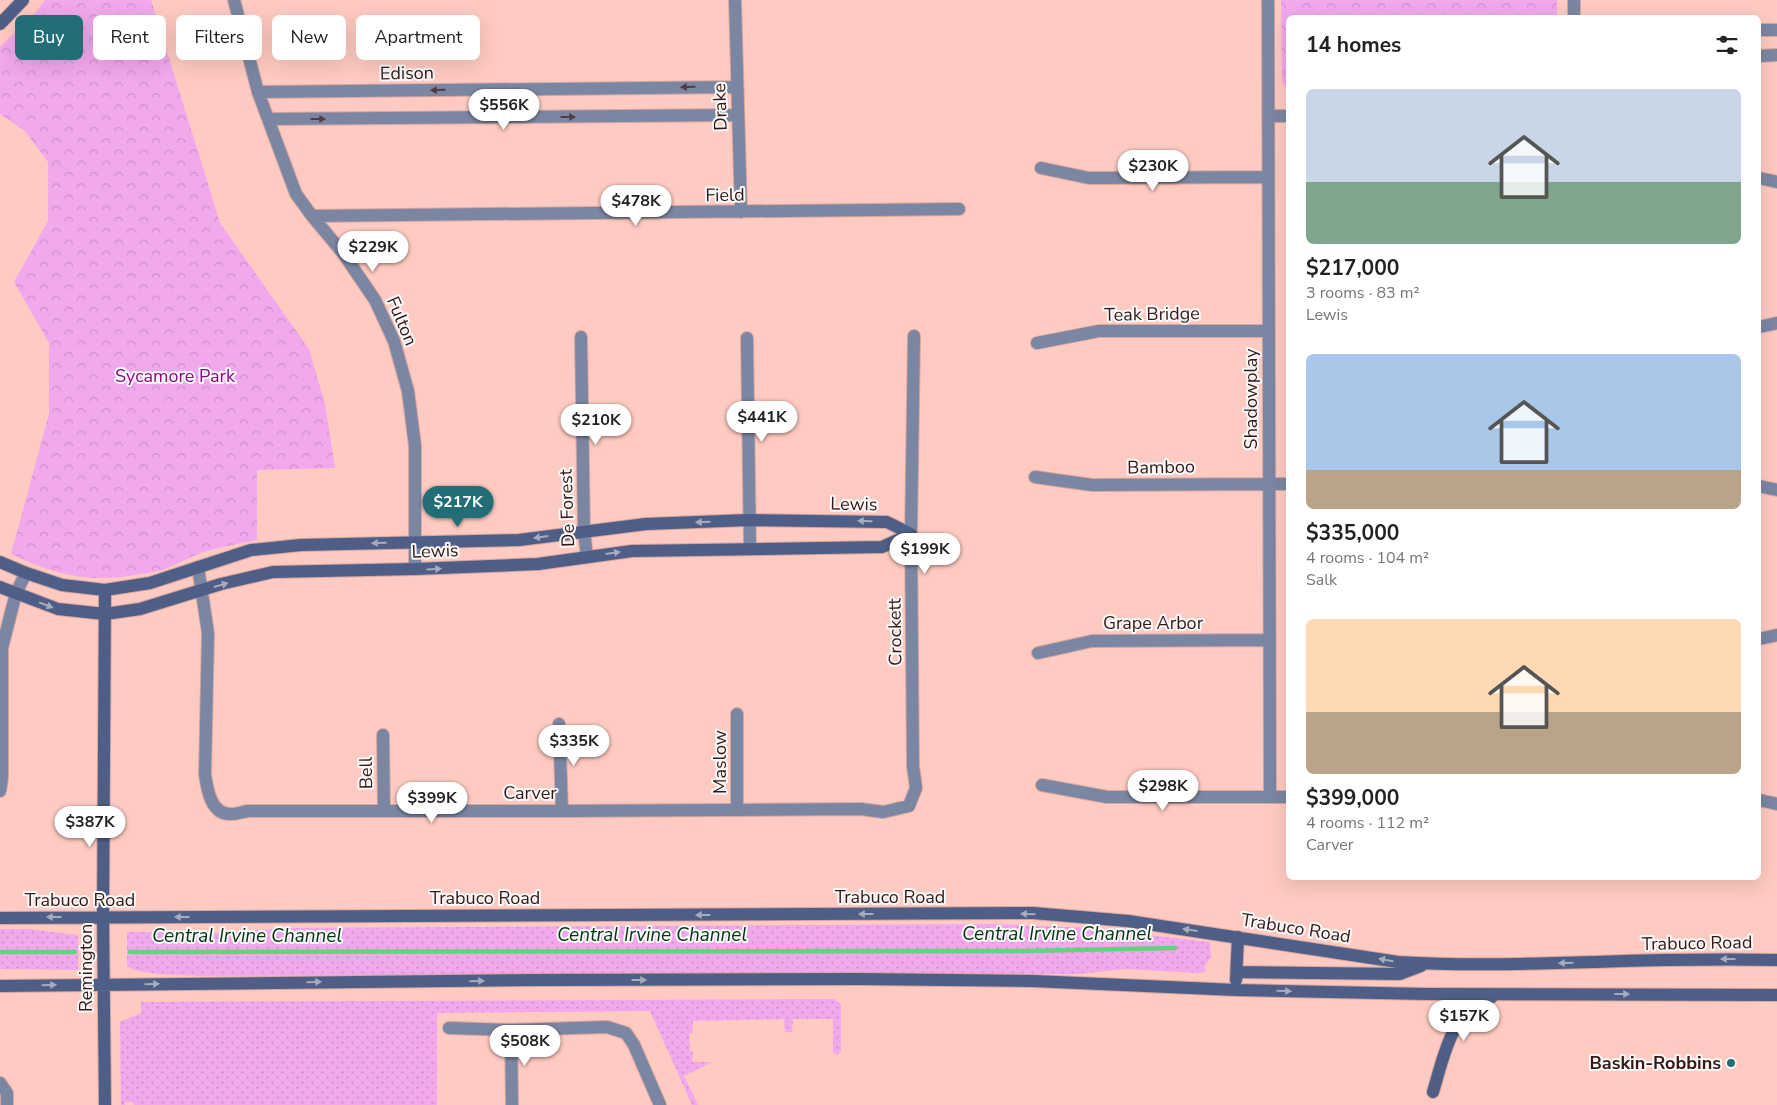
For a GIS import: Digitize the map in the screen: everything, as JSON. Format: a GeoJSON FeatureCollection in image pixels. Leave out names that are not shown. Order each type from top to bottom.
{"type":"FeatureCollection","features":[{"type":"Feature","properties":{"kind":"main road"},"geometry":{"type":"LineString","coordinates":[[0,24],[23,0]]}},
{"type":"Feature","properties":{"kind":"main road","name":"Lewis"},"geometry":{"type":"LineString","coordinates":[[0,562],[26,574],[62,585],[105,590],[150,583],[251,550],[301,545],[519,540],[646,524],[749,520],[887,522],[911,534]]}},
{"type":"Feature","properties":{"kind":"main road","name":"Lewis"},"geometry":{"type":"LineString","coordinates":[[0,587],[58,609],[105,614],[140,609],[221,584],[273,572],[414,570],[538,564],[632,551],[882,547],[911,534]]}},
{"type":"Feature","properties":{"kind":"main road","name":"Remington"},"geometry":{"type":"LineString","coordinates":[[105,590],[103,917],[105,1105]]}},
{"type":"Feature","properties":{"kind":"main road","name":"Trabuco Road"},"geometry":{"type":"LineString","coordinates":[[0,918],[1033,913],[1128,921],[1398,962],[1428,964],[1491,965],[1698,959],[1777,960]]}},
{"type":"Feature","properties":{"kind":"main road"},"geometry":{"type":"LineString","coordinates":[[1236,990],[1238,937]]}},
{"type":"Feature","properties":{"kind":"main road"},"geometry":{"type":"LineString","coordinates":[[1237,972],[1400,974],[1428,964]]}},
{"type":"Feature","properties":{"kind":"main road"},"geometry":{"type":"LineString","coordinates":[[0,986],[520,980],[859,979],[1033,981],[1236,990],[1501,994],[1777,995]]}},
{"type":"Feature","properties":{"kind":"main road"},"geometry":{"type":"LineString","coordinates":[[1433,1092],[1448,1042],[1458,1023],[1465,1013],[1481,1000],[1501,994]]}},
{"type":"Feature","properties":{"kind":"street","name":"Fulton"},"geometry":{"type":"LineString","coordinates":[[234,0],[258,92],[296,194],[343,253],[375,300],[394,341],[408,391],[415,446],[414,570]]}},
{"type":"Feature","properties":{"kind":"street","name":"Drake"},"geometry":{"type":"LineString","coordinates":[[735,0],[741,212]]}},
{"type":"Feature","properties":{"kind":"street","name":"Shadowplay"},"geometry":{"type":"LineString","coordinates":[[1268,0],[1270,797]]}},
{"type":"Feature","properties":{"kind":"street"},"geometry":{"type":"LineString","coordinates":[[1574,0],[1574,15]]}},
{"type":"Feature","properties":{"kind":"street"},"geometry":{"type":"LineString","coordinates":[[1761,30],[1777,30]]}},
{"type":"Feature","properties":{"kind":"street"},"geometry":{"type":"LineString","coordinates":[[1761,56],[1777,55]]}},
{"type":"Feature","properties":{"kind":"street","name":"Edison"},"geometry":{"type":"LineString","coordinates":[[258,92],[737,87]]}},
{"type":"Feature","properties":{"kind":"street"},"geometry":{"type":"LineString","coordinates":[[269,119],[738,115]]}},
{"type":"Feature","properties":{"kind":"street"},"geometry":{"type":"LineString","coordinates":[[1268,116],[1286,116]]}},
{"type":"Feature","properties":{"kind":"street"},"geometry":{"type":"LineString","coordinates":[[1041,168],[1089,178],[1268,177]]}},
{"type":"Feature","properties":{"kind":"street"},"geometry":{"type":"LineString","coordinates":[[1761,178],[1777,182]]}},
{"type":"Feature","properties":{"kind":"street","name":"Field"},"geometry":{"type":"LineString","coordinates":[[312,216],[959,209]]}},
{"type":"Feature","properties":{"kind":"street"},"geometry":{"type":"LineString","coordinates":[[1761,327],[1777,323]]}},
{"type":"Feature","properties":{"kind":"street","name":"Teak Bridge"},"geometry":{"type":"LineString","coordinates":[[1037,344],[1099,331],[1269,331]]}},
{"type":"Feature","properties":{"kind":"street","name":"Crockett"},"geometry":{"type":"LineString","coordinates":[[908,806],[916,788],[913,766],[911,534],[914,336]]}},
{"type":"Feature","properties":{"kind":"street","name":"De Forest"},"geometry":{"type":"LineString","coordinates":[[581,337],[584,531],[587,557]]}},
{"type":"Feature","properties":{"kind":"street"},"geometry":{"type":"LineString","coordinates":[[748,338],[750,549]]}},
{"type":"Feature","properties":{"kind":"street","name":"Bamboo"},"geometry":{"type":"LineString","coordinates":[[1035,477],[1092,485],[1286,484]]}},
{"type":"Feature","properties":{"kind":"street"},"geometry":{"type":"LineString","coordinates":[[1761,486],[1777,490]]}},
{"type":"Feature","properties":{"kind":"street","name":"Carver"},"geometry":{"type":"LineString","coordinates":[[198,567],[208,633],[205,774],[207,791],[211,801],[223,812],[230,814],[248,811],[861,809],[883,812],[908,806]]}},
{"type":"Feature","properties":{"kind":"street"},"geometry":{"type":"LineString","coordinates":[[0,791],[2,778],[2,648],[16,593],[26,574]]}},
{"type":"Feature","properties":{"kind":"street"},"geometry":{"type":"LineString","coordinates":[[1761,639],[1777,635]]}},
{"type":"Feature","properties":{"kind":"street","name":"Grape Arbor"},"geometry":{"type":"LineString","coordinates":[[1038,653],[1092,641],[1270,640]]}},
{"type":"Feature","properties":{"kind":"street","name":"Maslow"},"geometry":{"type":"LineString","coordinates":[[737,714],[737,809]]}},
{"type":"Feature","properties":{"kind":"street"},"geometry":{"type":"LineString","coordinates":[[559,724],[562,811]]}},
{"type":"Feature","properties":{"kind":"street","name":"Bell"},"geometry":{"type":"LineString","coordinates":[[383,735],[384,810]]}},
{"type":"Feature","properties":{"kind":"street"},"geometry":{"type":"LineString","coordinates":[[1042,785],[1107,797],[1286,797]]}},
{"type":"Feature","properties":{"kind":"street"},"geometry":{"type":"LineString","coordinates":[[1761,800],[1777,804]]}},
{"type":"Feature","properties":{"kind":"street"},"geometry":{"type":"LineString","coordinates":[[449,1028],[511,1030],[607,1027],[626,1033],[634,1045],[660,1105]]}},
{"type":"Feature","properties":{"kind":"street"},"geometry":{"type":"LineString","coordinates":[[511,1030],[512,1105]]}},
{"type":"Feature","properties":{"kind":"street"},"geometry":{"type":"LineString","coordinates":[[0,1084],[7,1093],[7,1105]]}},
{"type":"Feature","properties":{"kind":"green space","name":"Sycamore Park"},"geometry":{"type":"Polygon","coordinates":[[[45,0],[151,0],[156,15],[93,15],[93,60],[166,60],[166,48],[220,223],[309,349],[325,404],[335,468],[257,470],[257,540],[208,551],[162,570],[106,578],[89,578],[58,572],[11,554],[49,414],[49,343],[14,282],[48,221],[48,162],[25,131],[0,114],[0,47],[15,32],[15,60],[83,60],[83,15],[33,15],[45,0]]]}},
{"type":"Feature","properties":{"kind":"green space"},"geometry":{"type":"Polygon","coordinates":[[[1281,0],[1557,0],[1557,15],[1286,15],[1286,89],[1282,81],[1281,0]]]}},
{"type":"Feature","properties":{"kind":"green space"},"geometry":{"type":"Polygon","coordinates":[[[994,924],[1089,928],[1209,942],[1211,957],[1204,967],[1207,971],[1199,973],[1125,969],[1079,974],[853,973],[201,976],[151,973],[127,966],[127,932],[224,933],[284,928],[994,924]]]}},
{"type":"Feature","properties":{"kind":"green space"},"geometry":{"type":"Polygon","coordinates":[[[0,929],[29,929],[78,935],[78,970],[0,969],[0,929]]]}},
{"type":"Feature","properties":{"kind":"green space"},"geometry":{"type":"Polygon","coordinates":[[[834,999],[841,1004],[841,1052],[837,1055],[833,1052],[833,1019],[793,1019],[792,1032],[785,1032],[784,1019],[693,1021],[692,1033],[689,1033],[690,1051],[693,1052],[692,1062],[712,1062],[684,1076],[698,1105],[692,1105],[650,1011],[437,1013],[437,1105],[134,1105],[133,1102],[125,1102],[125,1105],[121,1105],[120,1022],[141,1013],[141,1002],[834,999]]]}},
{"type":"Feature","properties":{"kind":"waterway","name":"Central Irvine Channel"},"geometry":{"type":"LineString","coordinates":[[130,952],[1022,951],[1175,948]]}},
{"type":"Feature","properties":{"kind":"waterway","name":"Central Irvine Channel"},"geometry":{"type":"LineString","coordinates":[[0,952],[75,952]]}},
{"type":"Feature","properties":{"kind":"place","name":"Baskin-Robbins"},"geometry":{"type":"Point","coordinates":[1731,1063]}}]}
